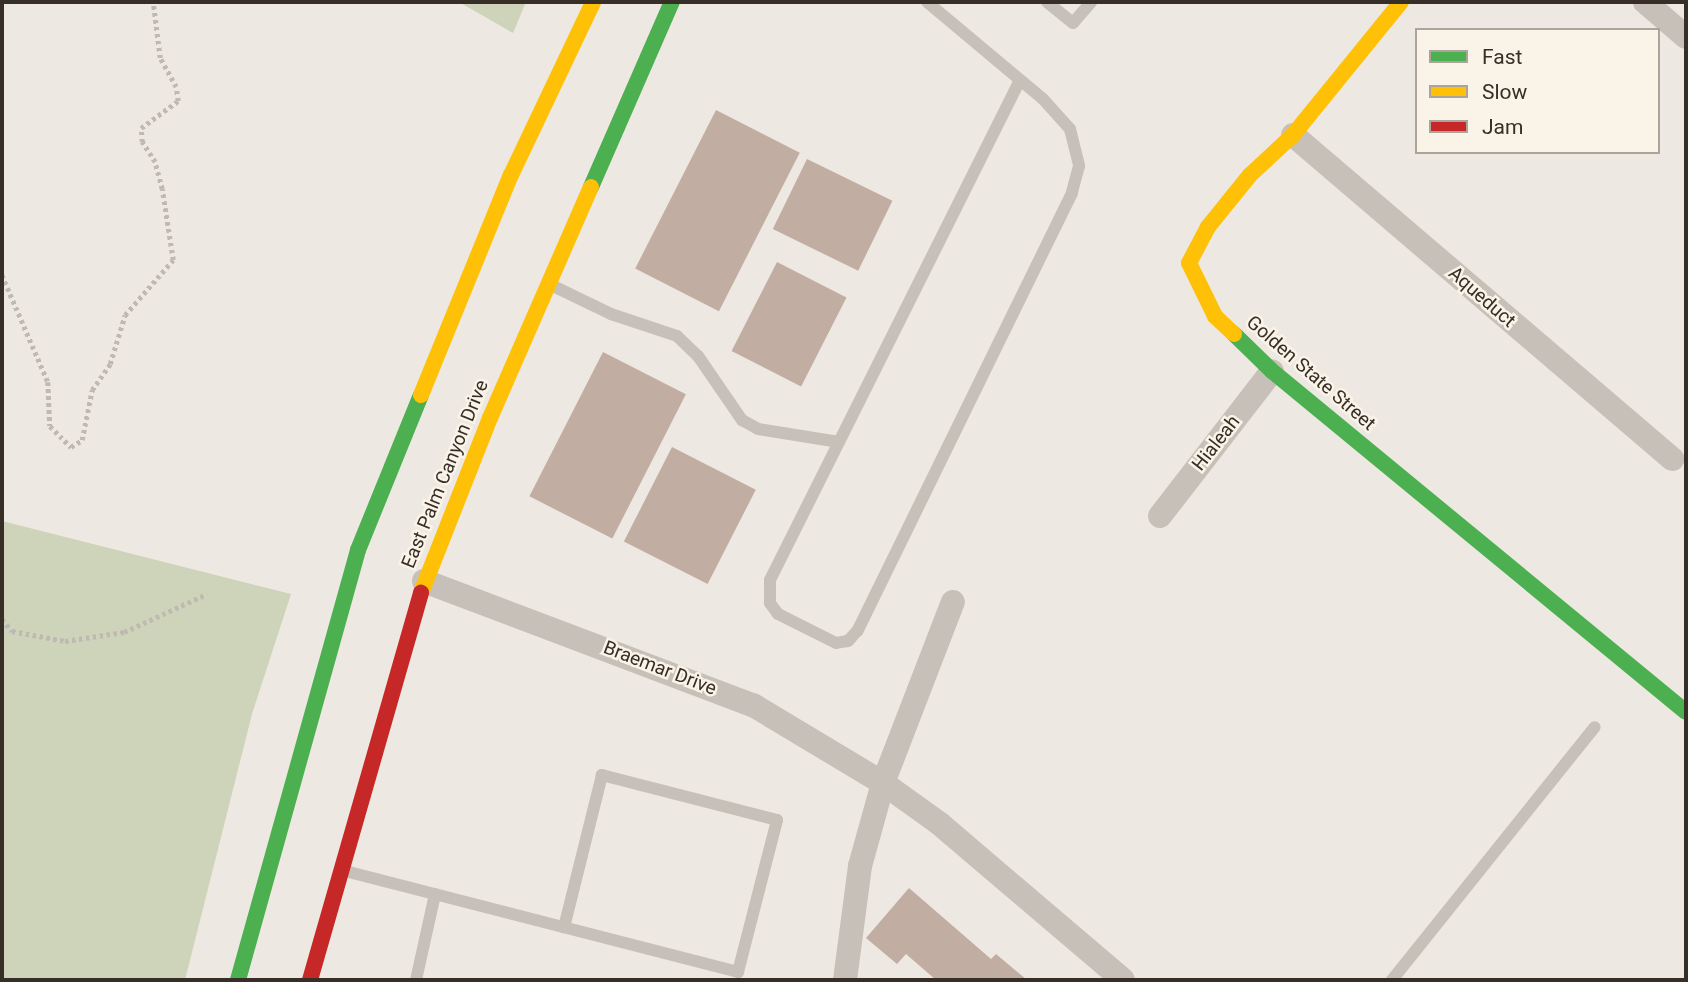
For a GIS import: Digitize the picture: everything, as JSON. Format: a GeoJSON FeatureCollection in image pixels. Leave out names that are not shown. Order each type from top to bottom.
{"type":"FeatureCollection","features":[{"type":"Feature","properties":{"kind":"main road"},"geometry":{"type":"LineString","coordinates":[[238,980],[358,550],[511,175],[593,2]]}},
{"type":"Feature","properties":{"kind":"main road","name":"East Palm Canyon Drive"},"geometry":{"type":"LineString","coordinates":[[310,980],[424,581],[548,283],[672,2]]}},
{"type":"Feature","properties":{"kind":"main road","name":"Golden State Street"},"geometry":{"type":"LineString","coordinates":[[1401,2],[1293,135],[1250,175],[1208,227],[1189,263],[1215,316],[1272,371],[1686,712]]}},
{"type":"Feature","properties":{"kind":"street"},"geometry":{"type":"LineString","coordinates":[[1645,2],[1686,37]]}},
{"type":"Feature","properties":{"kind":"street","name":"Aqueduct"},"geometry":{"type":"LineString","coordinates":[[1293,135],[1672,459]]}},
{"type":"Feature","properties":{"kind":"street","name":"Hialeah"},"geometry":{"type":"LineString","coordinates":[[1160,516],[1272,371]]}},
{"type":"Feature","properties":{"kind":"street","name":"Braemar Drive"},"geometry":{"type":"LineString","coordinates":[[424,581],[753,705],[883,783],[940,824],[1111,976]]}},
{"type":"Feature","properties":{"kind":"street"},"geometry":{"type":"LineString","coordinates":[[845,980],[860,866],[883,783],[953,602]]}},
{"type":"Feature","properties":{"kind":"lane"},"geometry":{"type":"LineString","coordinates":[[927,2],[1020,80],[1070,129],[1076,141],[1079,166],[1072,193],[856,632],[848,641],[836,643],[778,614],[769,591],[770,580],[1020,80]]}},
{"type":"Feature","properties":{"kind":"lane"},"geometry":{"type":"LineString","coordinates":[[1047,2],[1073,23],[1091,2]]}},
{"type":"Feature","properties":{"kind":"lane"},"geometry":{"type":"LineString","coordinates":[[548,283],[611,314],[677,336],[698,356],[742,420],[758,429],[839,442]]}},
{"type":"Feature","properties":{"kind":"lane"},"geometry":{"type":"LineString","coordinates":[[1392,980],[1595,727]]}},
{"type":"Feature","properties":{"kind":"lane"},"geometry":{"type":"LineString","coordinates":[[341,870],[738,972],[777,820],[602,775],[564,927]]}},
{"type":"Feature","properties":{"kind":"lane"},"geometry":{"type":"LineString","coordinates":[[416,980],[435,894]]}},
{"type":"Feature","properties":{"kind":"path"},"geometry":{"type":"LineString","coordinates":[[2,275],[48,382],[50,426],[71,447],[82,440],[92,390],[110,364],[125,315],[173,260],[162,189],[142,142],[141,128],[178,101],[176,87],[160,58],[153,2]]}},
{"type":"Feature","properties":{"kind":"path"},"geometry":{"type":"LineString","coordinates":[[2,619],[12,631],[65,641],[124,632],[207,594]]}},
{"type":"Feature","properties":{"kind":"green space"},"geometry":{"type":"Polygon","coordinates":[[[459,2],[526,2],[513,33],[459,2]]]}},
{"type":"Feature","properties":{"kind":"green space"},"geometry":{"type":"Polygon","coordinates":[[[2,521],[291,594],[252,714],[185,980],[2,980],[2,521]]]}},
{"type":"Feature","properties":{"kind":"building"},"geometry":{"type":"Polygon","coordinates":[[[716,110],[800,153],[719,311],[635,269],[716,110]]]}},
{"type":"Feature","properties":{"kind":"building"},"geometry":{"type":"Polygon","coordinates":[[[807,159],[892,201],[858,271],[773,229],[807,159]]]}},
{"type":"Feature","properties":{"kind":"building"},"geometry":{"type":"Polygon","coordinates":[[[777,262],[846,297],[801,387],[732,351],[777,262]]]}},
{"type":"Feature","properties":{"kind":"building"},"geometry":{"type":"Polygon","coordinates":[[[603,352],[686,394],[612,539],[529,496],[603,352]]]}},
{"type":"Feature","properties":{"kind":"building"},"geometry":{"type":"Polygon","coordinates":[[[672,447],[756,490],[708,584],[624,541],[672,447]]]}},
{"type":"Feature","properties":{"kind":"building"},"geometry":{"type":"Polygon","coordinates":[[[909,888],[991,959],[996,954],[1027,980],[936,980],[906,954],[897,964],[866,938],[909,888]]]}},
{"type":"Feature","properties":{"kind":"traffic: fast"},"geometry":{"type":"LineString","coordinates":[[591,187],[672,2]]}},
{"type":"Feature","properties":{"kind":"traffic: fast"},"geometry":{"type":"LineString","coordinates":[[1234,334],[1272,371],[1686,712]]}},
{"type":"Feature","properties":{"kind":"traffic: fast"},"geometry":{"type":"LineString","coordinates":[[238,980],[358,550],[421,395]]}},
{"type":"Feature","properties":{"kind":"traffic: slow"},"geometry":{"type":"LineString","coordinates":[[421,395],[511,175],[593,2]]}},
{"type":"Feature","properties":{"kind":"traffic: slow"},"geometry":{"type":"LineString","coordinates":[[1234,334],[1215,316],[1189,263],[1208,227],[1250,175],[1293,135],[1401,2]]}},
{"type":"Feature","properties":{"kind":"traffic: slow"},"geometry":{"type":"LineString","coordinates":[[421,593],[490,418],[591,187]]}},
{"type":"Feature","properties":{"kind":"traffic: jam"},"geometry":{"type":"LineString","coordinates":[[310,980],[421,593]]}}]}
